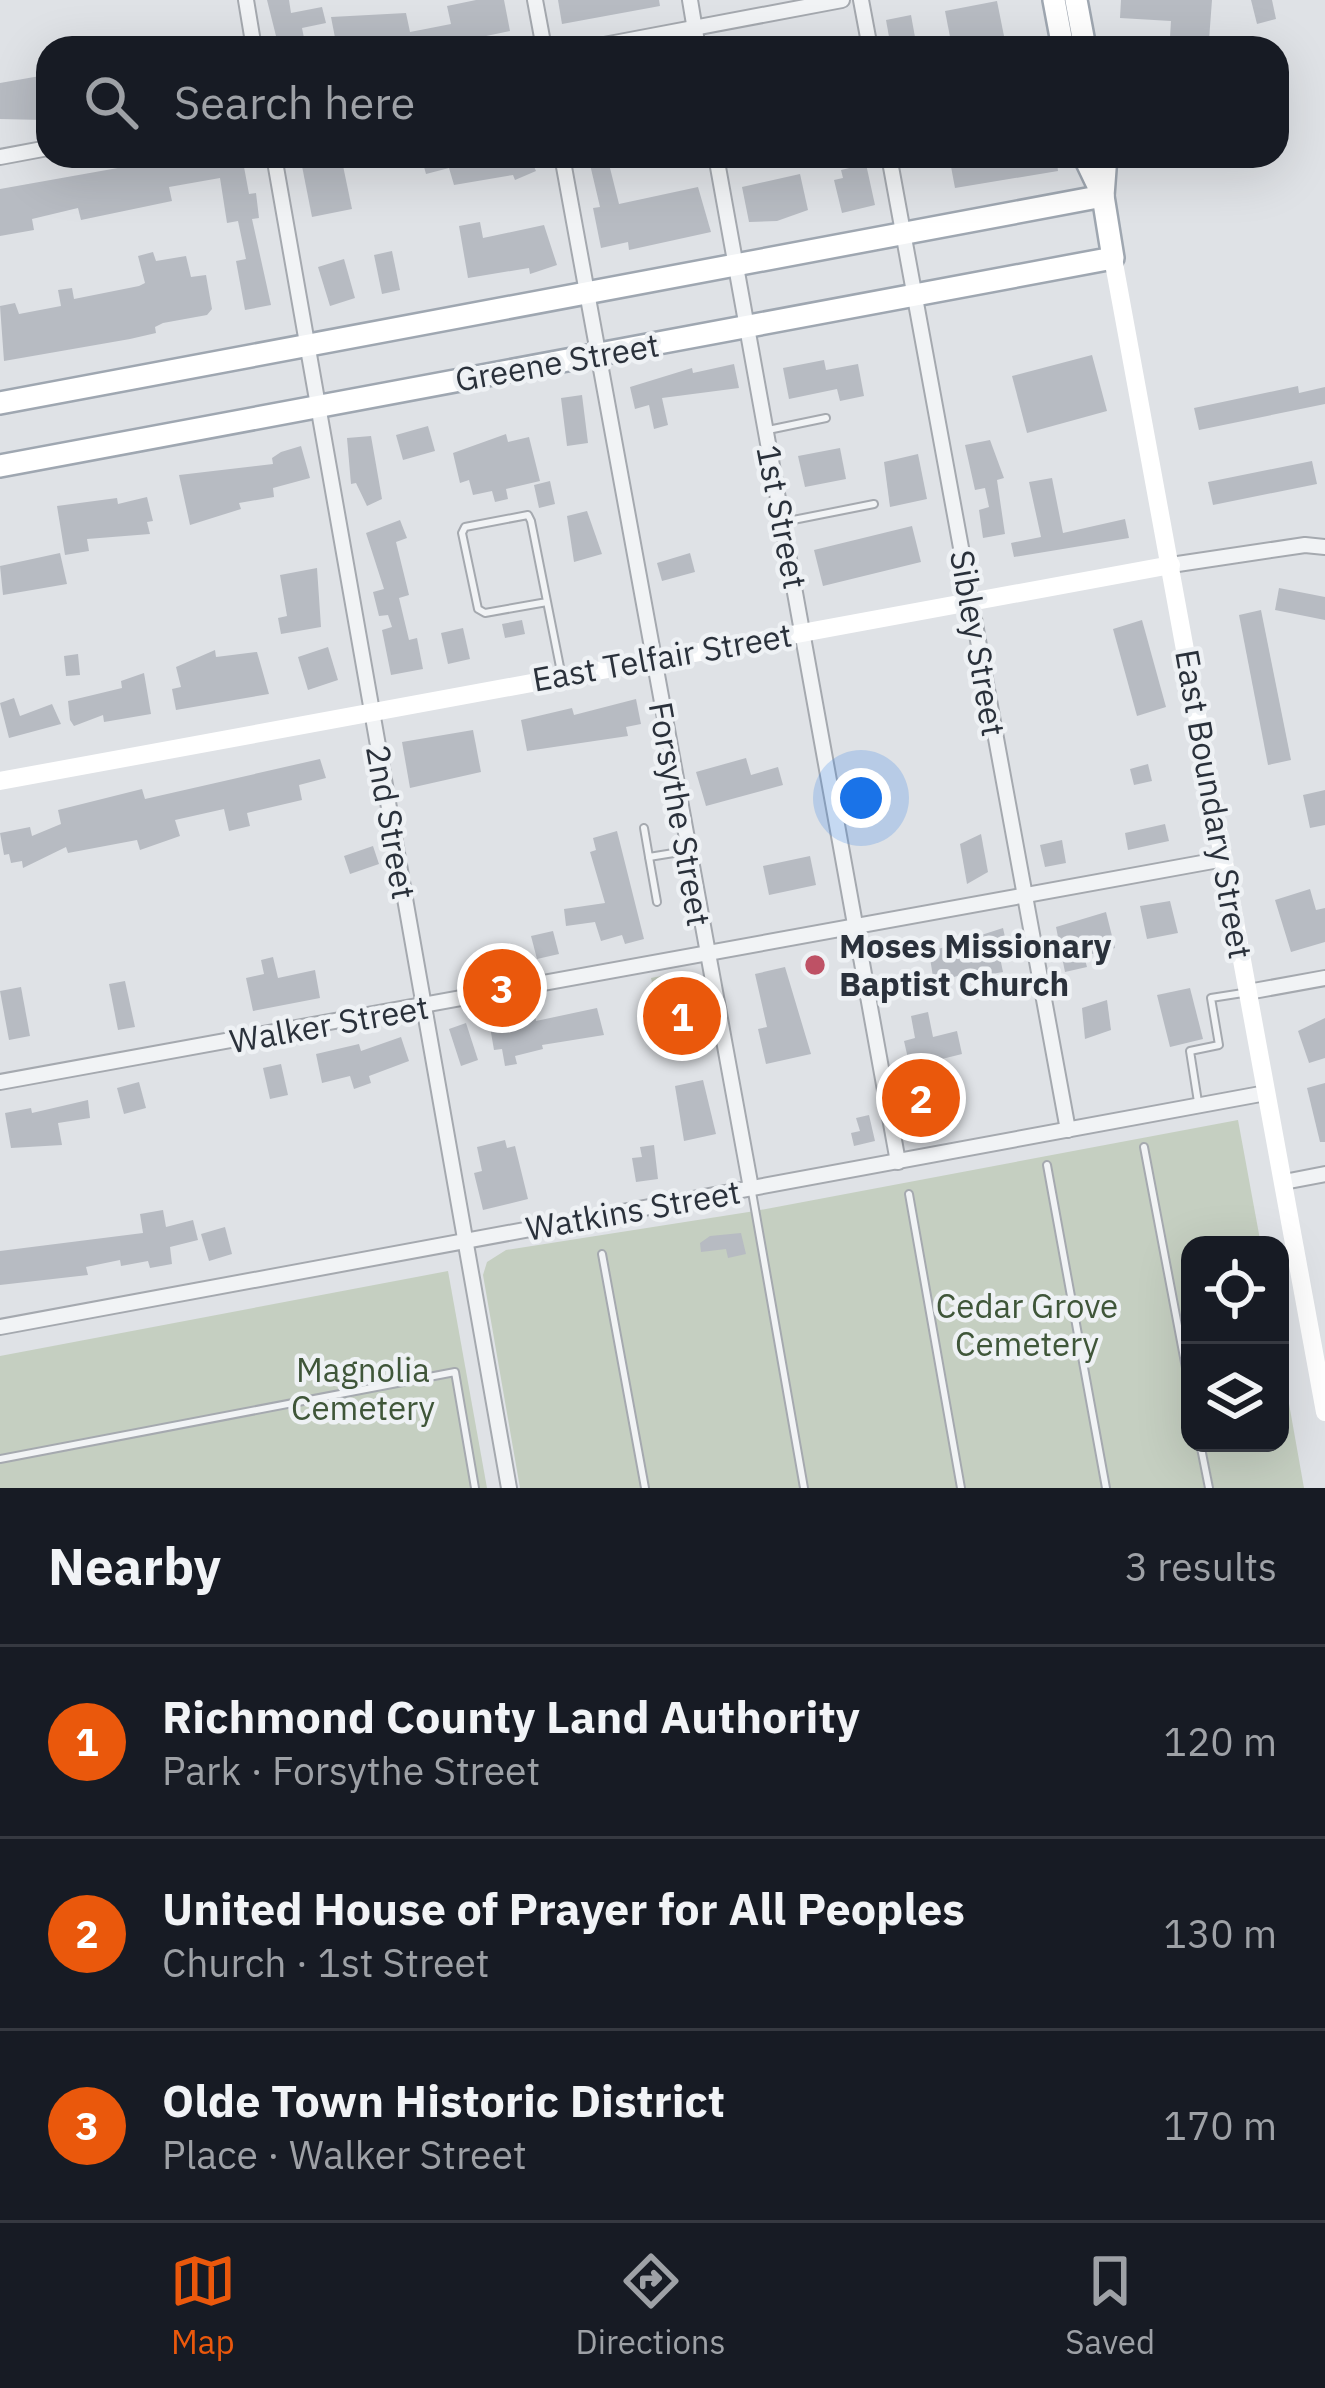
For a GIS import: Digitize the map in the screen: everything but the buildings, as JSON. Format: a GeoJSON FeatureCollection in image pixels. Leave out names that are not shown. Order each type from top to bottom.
{"type":"FeatureCollection","features":[{"type":"Feature","properties":{"kind":"main road"},"geometry":{"type":"LineString","coordinates":[[1054,0],[1061,36]]}},
{"type":"Feature","properties":{"kind":"main road"},"geometry":{"type":"LineString","coordinates":[[1076,0],[1083,36]]}},
{"type":"Feature","properties":{"kind":"main road","name":"East Boundary Street"},"geometry":{"type":"LineString","coordinates":[[1090,168],[1103,196]]}},
{"type":"Feature","properties":{"kind":"main road","name":"East Boundary Street"},"geometry":{"type":"LineString","coordinates":[[1105,168],[1103,196],[1113,258]]}},
{"type":"Feature","properties":{"kind":"main road","name":"Greene Street"},"geometry":{"type":"LineString","coordinates":[[0,403],[1103,196]]}},
{"type":"Feature","properties":{"kind":"main road","name":"Greene Street"},"geometry":{"type":"LineString","coordinates":[[0,466],[1113,258]]}},
{"type":"Feature","properties":{"kind":"street"},"geometry":{"type":"LineString","coordinates":[[246,0],[252,36]]}},
{"type":"Feature","properties":{"kind":"street"},"geometry":{"type":"LineString","coordinates":[[535,0],[542,36]]}},
{"type":"Feature","properties":{"kind":"street"},"geometry":{"type":"LineString","coordinates":[[690,0],[696,36]]}},
{"type":"Feature","properties":{"kind":"street"},"geometry":{"type":"LineString","coordinates":[[652,36],[842,0]]}},
{"type":"Feature","properties":{"kind":"street"},"geometry":{"type":"LineString","coordinates":[[861,0],[868,36]]}},
{"type":"Feature","properties":{"kind":"street"},"geometry":{"type":"LineString","coordinates":[[0,157],[36,150]]}},
{"type":"Feature","properties":{"kind":"street","name":"2nd Street"},"geometry":{"type":"LineString","coordinates":[[276,168],[509,1488]]}},
{"type":"Feature","properties":{"kind":"street","name":"Forsythe Street"},"geometry":{"type":"LineString","coordinates":[[564,168],[705,958],[751,1188]]}},
{"type":"Feature","properties":{"kind":"street","name":"1st Street"},"geometry":{"type":"LineString","coordinates":[[718,168],[898,1162]]}},
{"type":"Feature","properties":{"kind":"street","name":"Sibley Street"},"geometry":{"type":"LineString","coordinates":[[892,168],[1068,1130]]}},
{"type":"Feature","properties":{"kind":"street","name":"East Boundary Street"},"geometry":{"type":"LineString","coordinates":[[1113,258],[1321,1365],[1325,1412]]}},
{"type":"Feature","properties":{"kind":"street","name":"East Telfair Street"},"geometry":{"type":"LineString","coordinates":[[0,782],[1171,565],[1305,545],[1325,548]]}},
{"type":"Feature","properties":{"kind":"street","name":"Walker Street"},"geometry":{"type":"LineString","coordinates":[[0,1082],[705,958],[1224,859]]}},
{"type":"Feature","properties":{"kind":"street"},"geometry":{"type":"LineString","coordinates":[[1248,992],[1325,978]]}},
{"type":"Feature","properties":{"kind":"street","name":"Watkins Street"},"geometry":{"type":"LineString","coordinates":[[0,1328],[1267,1093]]}},
{"type":"Feature","properties":{"kind":"street"},"geometry":{"type":"LineString","coordinates":[[1284,1182],[1325,1174]]}},
{"type":"Feature","properties":{"kind":"lane"},"geometry":{"type":"LineString","coordinates":[[765,430],[826,418]]}},
{"type":"Feature","properties":{"kind":"lane"},"geometry":{"type":"LineString","coordinates":[[783,522],[874,504]]}},
{"type":"Feature","properties":{"kind":"lane"},"geometry":{"type":"LineString","coordinates":[[547,602],[485,613],[478,609],[462,533],[466,527],[528,515],[547,602],[561,675]]}},
{"type":"Feature","properties":{"kind":"lane"},"geometry":{"type":"LineString","coordinates":[[644,828],[657,902]]}},
{"type":"Feature","properties":{"kind":"lane"},"geometry":{"type":"LineString","coordinates":[[650,857],[686,851]]}},
{"type":"Feature","properties":{"kind":"lane"},"geometry":{"type":"LineString","coordinates":[[1199,1106],[1190,1051],[1219,1045],[1211,998],[1248,992]]}},
{"type":"Feature","properties":{"kind":"lane"},"geometry":{"type":"LineString","coordinates":[[1144,1147],[1181,1344]]}},
{"type":"Feature","properties":{"kind":"lane"},"geometry":{"type":"LineString","coordinates":[[1047,1165],[1106,1488]]}},
{"type":"Feature","properties":{"kind":"lane"},"geometry":{"type":"LineString","coordinates":[[751,1188],[804,1488]]}},
{"type":"Feature","properties":{"kind":"lane"},"geometry":{"type":"LineString","coordinates":[[909,1194],[962,1488]]}},
{"type":"Feature","properties":{"kind":"lane"},"geometry":{"type":"LineString","coordinates":[[602,1255],[645,1488]]}},
{"type":"Feature","properties":{"kind":"lane"},"geometry":{"type":"LineString","coordinates":[[0,1459],[455,1372],[475,1488]]}},
{"type":"Feature","properties":{"kind":"lane"},"geometry":{"type":"LineString","coordinates":[[1202,1452],[1209,1488]]}},
{"type":"Feature","properties":{"kind":"green space"},"geometry":{"type":"Polygon","coordinates":[[[687,971],[700,981],[711,1044],[666,1051],[651,978],[687,971]]]}},
{"type":"Feature","properties":{"kind":"green space","name":"Cedar Grove Cemetery"},"geometry":{"type":"Polygon","coordinates":[[[1238,1120],[1259,1236],[1181,1236],[1181,1452],[1289,1452],[1289,1404],[1304,1488],[520,1488],[483,1275],[487,1262],[506,1250],[755,1211],[1238,1120]]]}},
{"type":"Feature","properties":{"kind":"green space","name":"Magnolia Cemetery"},"geometry":{"type":"Polygon","coordinates":[[[448,1271],[487,1488],[0,1488],[0,1356],[448,1271]]]}},
{"type":"Feature","properties":{"kind":"place","name":"Moses Missionary Baptist Church"},"geometry":{"type":"Point","coordinates":[815,965]}},
{"type":"Feature","properties":{"kind":"place","name":"Olde Town Historic District"},"geometry":{"type":"Point","coordinates":[502,988]}},
{"type":"Feature","properties":{"kind":"place","name":"Richmond County Land Authority"},"geometry":{"type":"Point","coordinates":[682,1016]}},
{"type":"Feature","properties":{"kind":"place","name":"United House of Prayer for All Peoples"},"geometry":{"type":"Point","coordinates":[921,1098]}}]}
